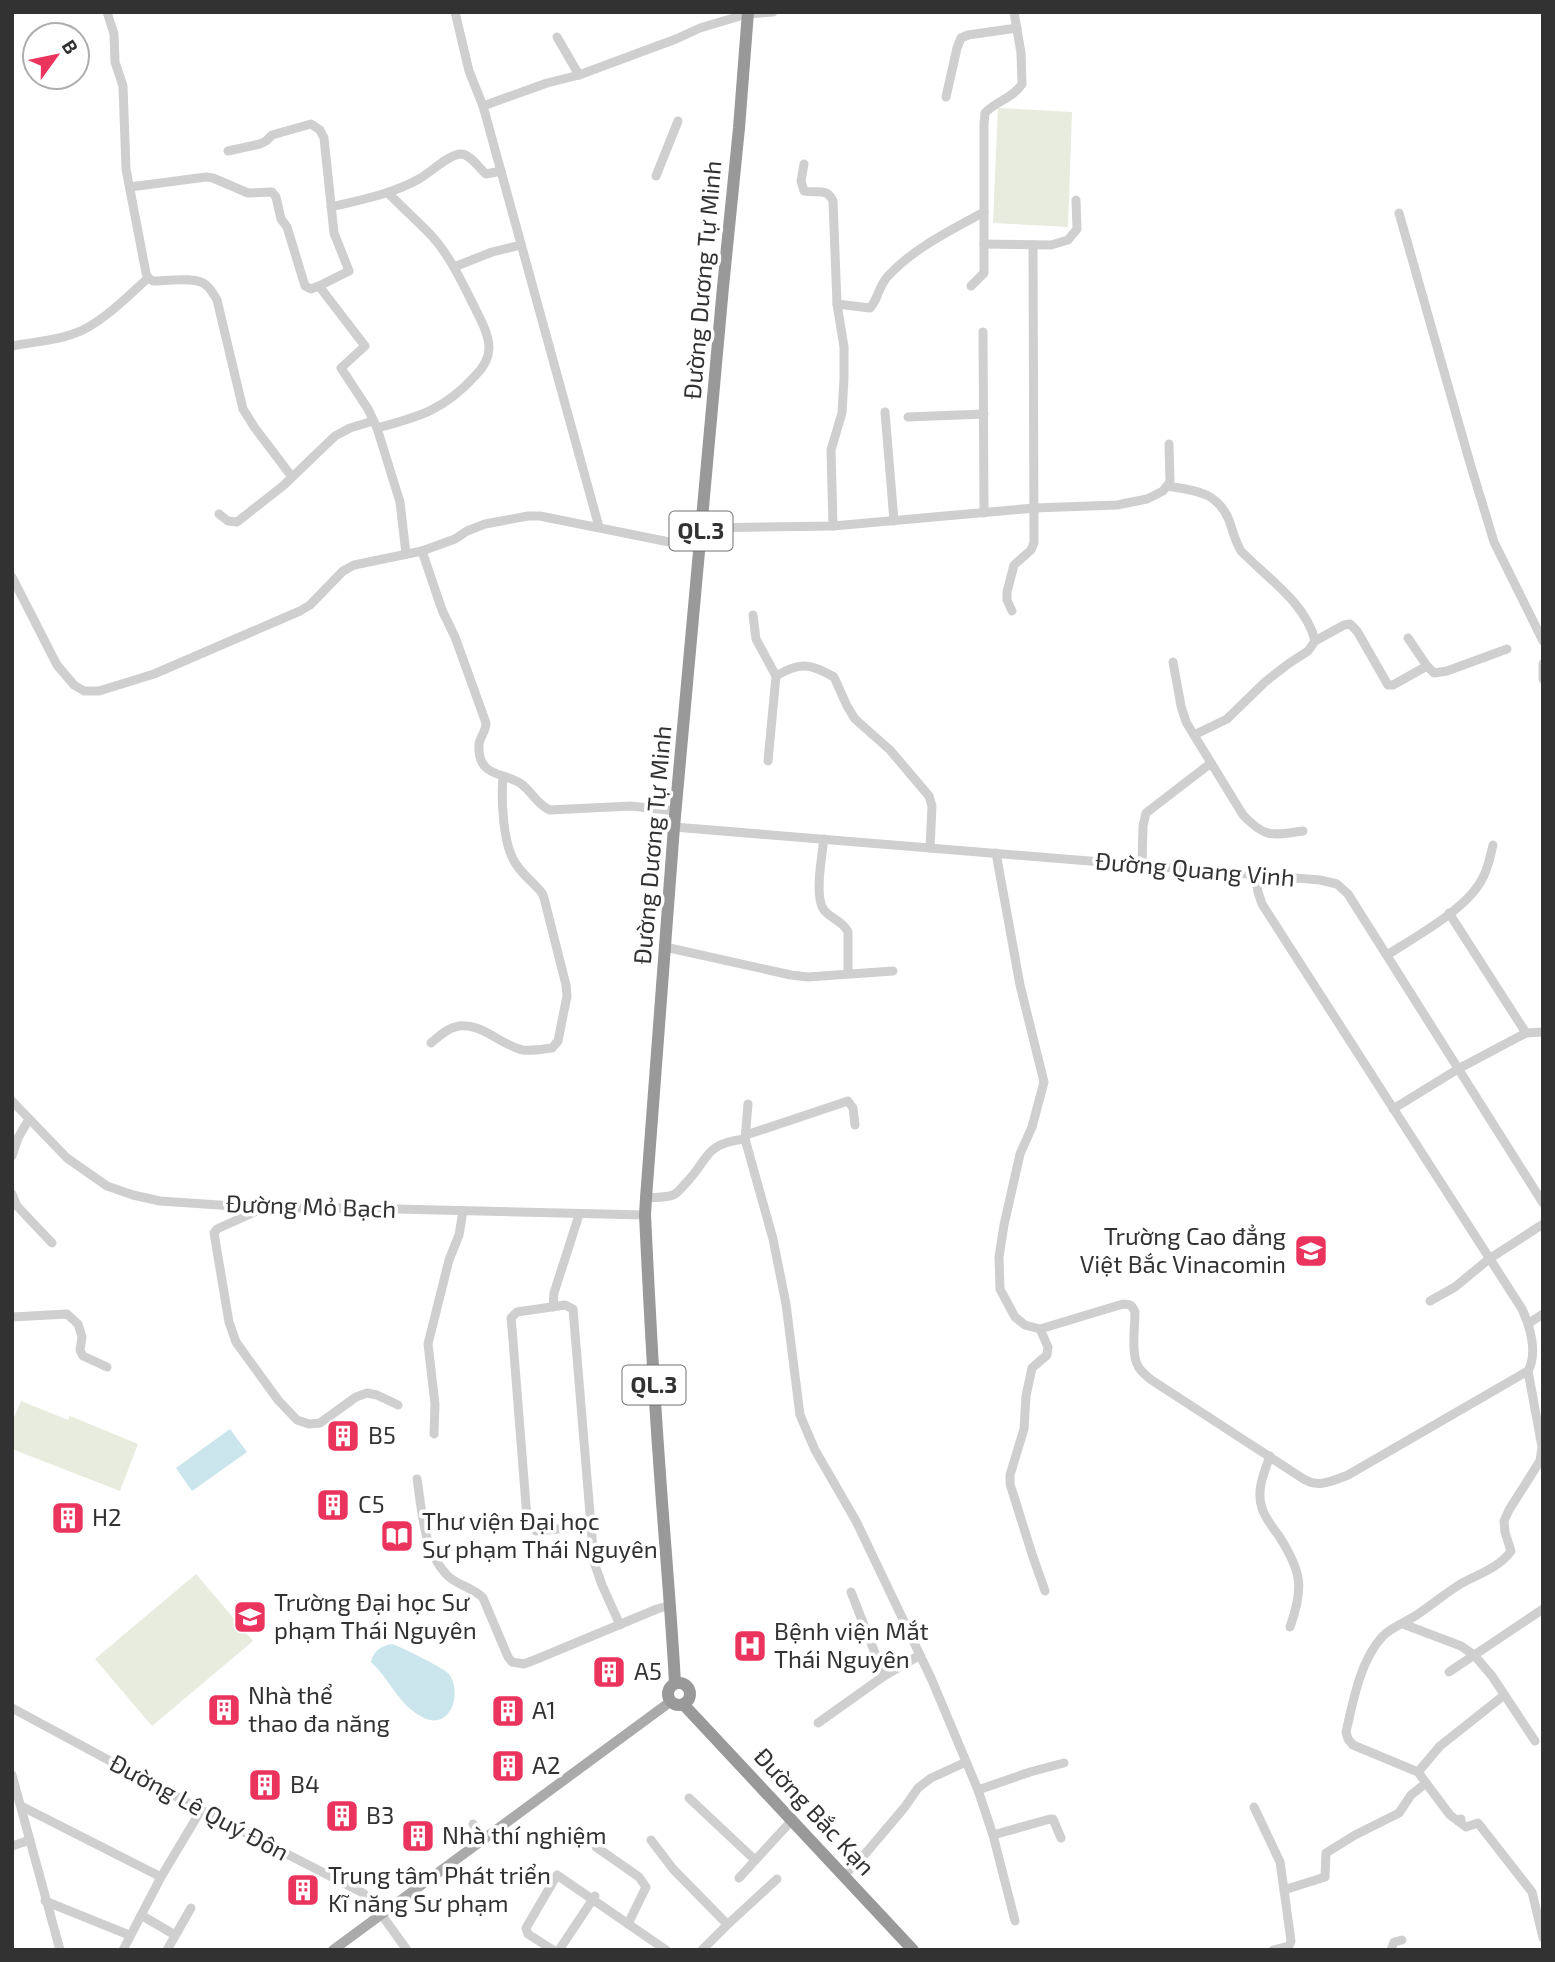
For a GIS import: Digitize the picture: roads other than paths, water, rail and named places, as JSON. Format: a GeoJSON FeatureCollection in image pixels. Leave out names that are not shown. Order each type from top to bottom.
{"type":"FeatureCollection","features":[{"type":"Feature","properties":{"kind":"highway","name":"Đường Dương Tự Minh"},"geometry":{"type":"LineString","coordinates":[[675,1683],[645,1215],[674,827],[748,13]]}},
{"type":"Feature","properties":{"kind":"highway","name":"QL.3"},"geometry":{"type":"LineString","coordinates":[[670,1702],[667,1691],[675,1683],[681,1683],[689,1690],[688,1701],[684,1705]]}},
{"type":"Feature","properties":{"kind":"highway"},"geometry":{"type":"LineString","coordinates":[[670,1702],[684,1705]]}},
{"type":"Feature","properties":{"kind":"highway","name":"Đường Bắc Kạn"},"geometry":{"type":"LineString","coordinates":[[684,1705],[913,1950]]}},
{"type":"Feature","properties":{"kind":"main road"},"geometry":{"type":"LineString","coordinates":[[333,1950],[670,1702]]}},
{"type":"Feature","properties":{"kind":"street"},"geometry":{"type":"LineString","coordinates":[[107,12],[114,34],[115,62],[123,86],[124,153],[148,278],[153,281],[199,281],[211,290],[217,300],[243,409],[292,477]]}},
{"type":"Feature","properties":{"kind":"street"},"geometry":{"type":"LineString","coordinates":[[455,12],[469,71],[483,106],[599,527]]}},
{"type":"Feature","properties":{"kind":"street"},"geometry":{"type":"LineString","coordinates":[[483,106],[547,83],[579,75],[700,28],[748,13],[773,12]]}},
{"type":"Feature","properties":{"kind":"street"},"geometry":{"type":"LineString","coordinates":[[971,286],[984,273],[985,113],[1000,100],[1014,94],[1022,85],[1014,12]]}},
{"type":"Feature","properties":{"kind":"street"},"geometry":{"type":"LineString","coordinates":[[946,97],[961,38],[1017,28]]}},
{"type":"Feature","properties":{"kind":"street"},"geometry":{"type":"LineString","coordinates":[[557,37],[579,75]]}},
{"type":"Feature","properties":{"kind":"street"},"geometry":{"type":"LineString","coordinates":[[656,176],[678,121]]}},
{"type":"Feature","properties":{"kind":"street"},"geometry":{"type":"LineString","coordinates":[[130,187],[206,177],[247,192],[272,192],[277,200],[281,219],[287,227],[305,286],[311,289],[349,271],[334,233],[324,138],[316,126],[311,124],[272,135],[260,144],[228,150]]}},
{"type":"Feature","properties":{"kind":"street"},"geometry":{"type":"LineString","coordinates":[[331,207],[388,193],[418,180],[447,159],[460,154],[465,155],[486,174],[501,171]]}},
{"type":"Feature","properties":{"kind":"street"},"geometry":{"type":"LineString","coordinates":[[804,163],[801,181],[804,191],[825,192],[833,201],[837,304],[844,347],[844,379],[842,413],[831,450],[833,526]]}},
{"type":"Feature","properties":{"kind":"street"},"geometry":{"type":"LineString","coordinates":[[219,514],[232,523],[237,522],[292,477],[335,436],[350,428],[412,419],[430,412],[463,390],[487,358],[489,347],[485,333],[454,267],[432,236],[388,193]]}},
{"type":"Feature","properties":{"kind":"street"},"geometry":{"type":"LineString","coordinates":[[984,244],[1051,245],[1068,240],[1077,229],[1076,200]]}},
{"type":"Feature","properties":{"kind":"street"},"geometry":{"type":"LineString","coordinates":[[837,304],[870,309],[882,284],[904,261],[984,212]]}},
{"type":"Feature","properties":{"kind":"street"},"geometry":{"type":"LineString","coordinates":[[1399,213],[1494,542],[1543,641]]}},
{"type":"Feature","properties":{"kind":"street"},"geometry":{"type":"LineString","coordinates":[[454,267],[492,252],[521,245]]}},
{"type":"Feature","properties":{"kind":"street"},"geometry":{"type":"LineString","coordinates":[[1012,611],[1007,600],[1011,573],[1014,565],[1031,550],[1034,543],[1033,245]]}},
{"type":"Feature","properties":{"kind":"street"},"geometry":{"type":"LineString","coordinates":[[12,346],[73,334],[112,310],[148,278]]}},
{"type":"Feature","properties":{"kind":"street"},"geometry":{"type":"LineString","coordinates":[[319,286],[365,346],[341,368],[375,424],[400,502],[406,554]]}},
{"type":"Feature","properties":{"kind":"street"},"geometry":{"type":"LineString","coordinates":[[983,332],[984,513]]}},
{"type":"Feature","properties":{"kind":"street"},"geometry":{"type":"LineString","coordinates":[[885,412],[894,521]]}},
{"type":"Feature","properties":{"kind":"street"},"geometry":{"type":"LineString","coordinates":[[908,417],[984,414]]}},
{"type":"Feature","properties":{"kind":"street"},"geometry":{"type":"LineString","coordinates":[[701,528],[833,526],[1034,508],[1132,503],[1157,494],[1170,482],[1169,444]]}},
{"type":"Feature","properties":{"kind":"street"},"geometry":{"type":"LineString","coordinates":[[1167,486],[1201,491],[1221,508],[1227,516],[1236,544],[1299,607],[1315,640]]}},
{"type":"Feature","properties":{"kind":"street"},"geometry":{"type":"LineString","coordinates":[[12,577],[57,665],[74,685],[84,691],[99,691],[154,674],[300,611],[310,605],[343,571],[354,565],[422,551],[485,524],[540,516],[699,548]]}},
{"type":"Feature","properties":{"kind":"street"},"geometry":{"type":"LineString","coordinates":[[422,551],[486,723],[479,742],[480,756],[487,769],[493,774],[518,782],[542,806],[550,810],[631,806],[676,811]]}},
{"type":"Feature","properties":{"kind":"street"},"geometry":{"type":"LineString","coordinates":[[753,615],[756,639],[776,676],[768,761]]}},
{"type":"Feature","properties":{"kind":"street"},"geometry":{"type":"LineString","coordinates":[[1194,735],[1227,719],[1265,682],[1308,651],[1315,640],[1350,624],[1357,631],[1388,685],[1393,685],[1427,666]]}},
{"type":"Feature","properties":{"kind":"street"},"geometry":{"type":"LineString","coordinates":[[1408,638],[1434,673],[1441,673],[1507,649]]}},
{"type":"Feature","properties":{"kind":"street"},"geometry":{"type":"LineString","coordinates":[[1173,662],[1186,722],[1243,815],[1255,828],[1265,833],[1275,835],[1303,831]]}},
{"type":"Feature","properties":{"kind":"street"},"geometry":{"type":"LineString","coordinates":[[1543,664],[1543,678]]}},
{"type":"Feature","properties":{"kind":"street"},"geometry":{"type":"LineString","coordinates":[[776,676],[798,665],[818,669],[834,677],[855,719],[890,750],[929,796],[932,806],[930,848]]}},
{"type":"Feature","properties":{"kind":"street"},"geometry":{"type":"LineString","coordinates":[[1142,866],[1143,819],[1146,813],[1211,764]]}},
{"type":"Feature","properties":{"kind":"street"},"geometry":{"type":"LineString","coordinates":[[431,1042],[455,1027],[465,1026],[478,1028],[526,1051],[552,1048],[558,1041],[567,996],[565,975],[542,893],[516,865],[510,852],[503,815],[503,777]]}},
{"type":"Feature","properties":{"kind":"street","name":"Đường Quang Vinh"},"geometry":{"type":"LineString","coordinates":[[674,827],[1320,880],[1337,884],[1348,894],[1543,1203]]}},
{"type":"Feature","properties":{"kind":"street"},"geometry":{"type":"LineString","coordinates":[[824,839],[819,901],[827,914],[845,926],[848,932],[848,973]]}},
{"type":"Feature","properties":{"kind":"street"},"geometry":{"type":"LineString","coordinates":[[1387,956],[1465,901],[1481,882],[1493,845]]}},
{"type":"Feature","properties":{"kind":"street"},"geometry":{"type":"LineString","coordinates":[[996,853],[1020,985],[1044,1082],[1032,1127],[1020,1154],[1004,1225],[999,1257],[1000,1289],[1015,1317],[1025,1325],[1040,1329],[1129,1304],[1135,1312],[1136,1364],[1150,1379],[1315,1485],[1348,1475],[1528,1371],[1533,1357],[1528,1323],[1522,1309],[1262,904],[1255,875]]}},
{"type":"Feature","properties":{"kind":"street"},"geometry":{"type":"LineString","coordinates":[[1449,913],[1526,1033]]}},
{"type":"Feature","properties":{"kind":"street"},"geometry":{"type":"LineString","coordinates":[[665,947],[808,977],[894,971]]}},
{"type":"Feature","properties":{"kind":"street"},"geometry":{"type":"LineString","coordinates":[[1393,1109],[1458,1069],[1526,1033],[1543,1032]]}},
{"type":"Feature","properties":{"kind":"street","name":"Đường Mỏ Bạch"},"geometry":{"type":"LineString","coordinates":[[12,1101],[67,1158],[107,1186],[160,1201],[262,1208],[645,1215]]}},
{"type":"Feature","properties":{"kind":"street"},"geometry":{"type":"LineString","coordinates":[[646,1198],[674,1195],[688,1181],[706,1155],[725,1142],[848,1101],[853,1108],[855,1125]]}},
{"type":"Feature","properties":{"kind":"street"},"geometry":{"type":"LineString","coordinates":[[748,1104],[745,1137],[786,1304],[800,1416],[814,1450],[856,1521],[920,1655],[978,1790],[993,1835],[1015,1921]]}},
{"type":"Feature","properties":{"kind":"street"},"geometry":{"type":"LineString","coordinates":[[12,1156],[29,1119]]}},
{"type":"Feature","properties":{"kind":"street"},"geometry":{"type":"LineString","coordinates":[[12,1194],[17,1206],[52,1243]]}},
{"type":"Feature","properties":{"kind":"street"},"geometry":{"type":"LineString","coordinates":[[262,1208],[217,1229],[214,1233],[229,1322],[236,1342],[278,1400],[297,1420],[310,1424],[320,1423],[356,1397],[367,1393],[398,1405]]}},
{"type":"Feature","properties":{"kind":"street"},"geometry":{"type":"LineString","coordinates":[[434,1434],[435,1404],[428,1344],[449,1260],[459,1235],[463,1211]]}},
{"type":"Feature","properties":{"kind":"street"},"geometry":{"type":"LineString","coordinates":[[553,1307],[554,1293],[579,1214]]}},
{"type":"Feature","properties":{"kind":"street"},"geometry":{"type":"LineString","coordinates":[[1430,1301],[1455,1287],[1489,1259],[1543,1224]]}},
{"type":"Feature","properties":{"kind":"street"},"geometry":{"type":"LineString","coordinates":[[590,1526],[536,1531],[527,1518],[512,1318],[517,1312],[565,1305],[573,1309],[590,1526],[597,1573],[620,1625]]}},
{"type":"Feature","properties":{"kind":"street"},"geometry":{"type":"LineString","coordinates":[[12,1317],[67,1314],[78,1324],[83,1356],[107,1367]]}},
{"type":"Feature","properties":{"kind":"street"},"geometry":{"type":"LineString","coordinates":[[1528,1323],[1543,1314]]}},
{"type":"Feature","properties":{"kind":"street"},"geometry":{"type":"LineString","coordinates":[[1040,1329],[1048,1347],[1047,1355],[1032,1368],[1026,1396],[1024,1429],[1010,1475],[1010,1484],[1045,1591]]}},
{"type":"Feature","properties":{"kind":"street"},"geometry":{"type":"LineString","coordinates":[[1528,1371],[1542,1447],[1540,1461],[1504,1521],[1511,1550],[1498,1564],[1459,1585],[1382,1637],[1356,1687],[1346,1732],[1353,1745],[1418,1772],[1450,1815],[1461,1819],[1466,1828],[1478,1823],[1532,1892],[1543,1938]]}},
{"type":"Feature","properties":{"kind":"street"},"geometry":{"type":"LineString","coordinates":[[1270,1456],[1262,1478],[1260,1499],[1262,1510],[1297,1568],[1299,1603],[1290,1627]]}},
{"type":"Feature","properties":{"kind":"street"},"geometry":{"type":"LineString","coordinates":[[417,1479],[425,1533],[436,1559],[447,1576],[478,1592],[483,1598],[512,1662],[524,1664],[671,1605]]}},
{"type":"Feature","properties":{"kind":"street"},"geometry":{"type":"LineString","coordinates":[[851,1592],[884,1676]]}},
{"type":"Feature","properties":{"kind":"street"},"geometry":{"type":"LineString","coordinates":[[1449,1672],[1543,1609]]}},
{"type":"Feature","properties":{"kind":"street"},"geometry":{"type":"LineString","coordinates":[[1403,1624],[1461,1646],[1474,1655],[1517,1711],[1535,1741]]}},
{"type":"Feature","properties":{"kind":"street"},"geometry":{"type":"LineString","coordinates":[[818,1723],[884,1676],[920,1655]]}},
{"type":"Feature","properties":{"kind":"street"},"geometry":{"type":"LineString","coordinates":[[1418,1772],[1440,1746],[1503,1696]]}},
{"type":"Feature","properties":{"kind":"street","name":"Đường Lê Quý Đôn"},"geometry":{"type":"LineString","coordinates":[[12,1708],[201,1810],[363,1893],[407,1950]]}},
{"type":"Feature","properties":{"kind":"street"},"geometry":{"type":"LineString","coordinates":[[844,1875],[860,1860],[918,1788],[931,1778],[966,1762]]}},
{"type":"Feature","properties":{"kind":"street"},"geometry":{"type":"LineString","coordinates":[[978,1790],[1064,1763]]}},
{"type":"Feature","properties":{"kind":"street"},"geometry":{"type":"LineString","coordinates":[[12,1776],[60,1950]]}},
{"type":"Feature","properties":{"kind":"street"},"geometry":{"type":"LineString","coordinates":[[1284,1890],[1325,1877],[1326,1853],[1399,1813],[1411,1795],[1426,1783]]}},
{"type":"Feature","properties":{"kind":"street"},"geometry":{"type":"LineString","coordinates":[[689,1798],[755,1860]]}},
{"type":"Feature","properties":{"kind":"street"},"geometry":{"type":"LineString","coordinates":[[21,1806],[162,1877]]}},
{"type":"Feature","properties":{"kind":"street"},"geometry":{"type":"LineString","coordinates":[[1254,1807],[1280,1862],[1284,1890],[1291,1944],[1273,1950]]}},
{"type":"Feature","properties":{"kind":"street"},"geometry":{"type":"LineString","coordinates":[[123,1950],[201,1810]]}},
{"type":"Feature","properties":{"kind":"street"},"geometry":{"type":"LineString","coordinates":[[739,1878],[793,1819]]}},
{"type":"Feature","properties":{"kind":"street"},"geometry":{"type":"LineString","coordinates":[[993,1835],[1053,1819],[1061,1838]]}},
{"type":"Feature","properties":{"kind":"street"},"geometry":{"type":"LineString","coordinates":[[473,1824],[484,1838]]}},
{"type":"Feature","properties":{"kind":"street"},"geometry":{"type":"LineString","coordinates":[[12,1846],[30,1840]]}},
{"type":"Feature","properties":{"kind":"street"},"geometry":{"type":"LineString","coordinates":[[651,1840],[673,1869],[726,1926]]}},
{"type":"Feature","properties":{"kind":"street"},"geometry":{"type":"LineString","coordinates":[[596,1847],[639,1877],[646,1887],[628,1924]]}},
{"type":"Feature","properties":{"kind":"street"},"geometry":{"type":"LineString","coordinates":[[553,1950],[528,1934],[526,1928],[557,1875],[666,1950]]}},
{"type":"Feature","properties":{"kind":"street"},"geometry":{"type":"LineString","coordinates":[[702,1950],[777,1879]]}},
{"type":"Feature","properties":{"kind":"street"},"geometry":{"type":"LineString","coordinates":[[559,1950],[594,1898]]}},
{"type":"Feature","properties":{"kind":"street"},"geometry":{"type":"LineString","coordinates":[[45,1901],[129,1936]]}},
{"type":"Feature","properties":{"kind":"street"},"geometry":{"type":"LineString","coordinates":[[167,1950],[191,1908]]}},
{"type":"Feature","properties":{"kind":"street"},"geometry":{"type":"LineString","coordinates":[[141,1915],[175,1934]]}},
{"type":"Feature","properties":{"kind":"street"},"geometry":{"type":"LineString","coordinates":[[1391,1950],[1394,1942],[1402,1940]]}},
{"type":"Feature","properties":{"kind":"water"},"geometry":{"type":"Polygon","coordinates":[[[230,1429],[247,1452],[192,1491],[176,1468],[230,1429]]]}},
{"type":"Feature","properties":{"kind":"water"},"geometry":{"type":"Polygon","coordinates":[[[392,1644],[449,1674],[455,1691],[447,1715],[432,1720],[416,1713],[401,1700],[371,1662],[378,1649],[392,1644]]]}},
{"type":"Feature","properties":{"kind":"place","name":"Trường Cao đẳng Việt Bắc Vinacomin"},"geometry":{"type":"Point","coordinates":[1311,1251]}},
{"type":"Feature","properties":{"kind":"place","name":"B5"},"geometry":{"type":"Point","coordinates":[343,1436]}},
{"type":"Feature","properties":{"kind":"place","name":"C5"},"geometry":{"type":"Point","coordinates":[333,1505]}},
{"type":"Feature","properties":{"kind":"place","name":"H2"},"geometry":{"type":"Point","coordinates":[68,1518]}},
{"type":"Feature","properties":{"kind":"place","name":"Thư viện Đại học Sư phạm Thái Nguyên"},"geometry":{"type":"Point","coordinates":[397,1536]}},
{"type":"Feature","properties":{"kind":"place","name":"Trường Đại học Sư phạm Thái Nguyên"},"geometry":{"type":"Point","coordinates":[250,1617]}},
{"type":"Feature","properties":{"kind":"place","name":"Bệnh viện Mắt Thái Nguyên"},"geometry":{"type":"Point","coordinates":[750,1646]}},
{"type":"Feature","properties":{"kind":"place","name":"A5"},"geometry":{"type":"Point","coordinates":[609,1672]}},
{"type":"Feature","properties":{"kind":"place","name":"Nhà thể thao đa năng"},"geometry":{"type":"Point","coordinates":[224,1710]}},
{"type":"Feature","properties":{"kind":"place","name":"A1"},"geometry":{"type":"Point","coordinates":[508,1711]}},
{"type":"Feature","properties":{"kind":"place","name":"A2"},"geometry":{"type":"Point","coordinates":[508,1766]}},
{"type":"Feature","properties":{"kind":"place","name":"B4"},"geometry":{"type":"Point","coordinates":[265,1785]}},
{"type":"Feature","properties":{"kind":"place","name":"B3"},"geometry":{"type":"Point","coordinates":[342,1816]}},
{"type":"Feature","properties":{"kind":"place","name":"Nhà thí nghiệm"},"geometry":{"type":"Point","coordinates":[418,1836]}},
{"type":"Feature","properties":{"kind":"place","name":"Trung tâm Phát triển Kĩ năng Sư phạm"},"geometry":{"type":"Point","coordinates":[303,1890]}}]}
